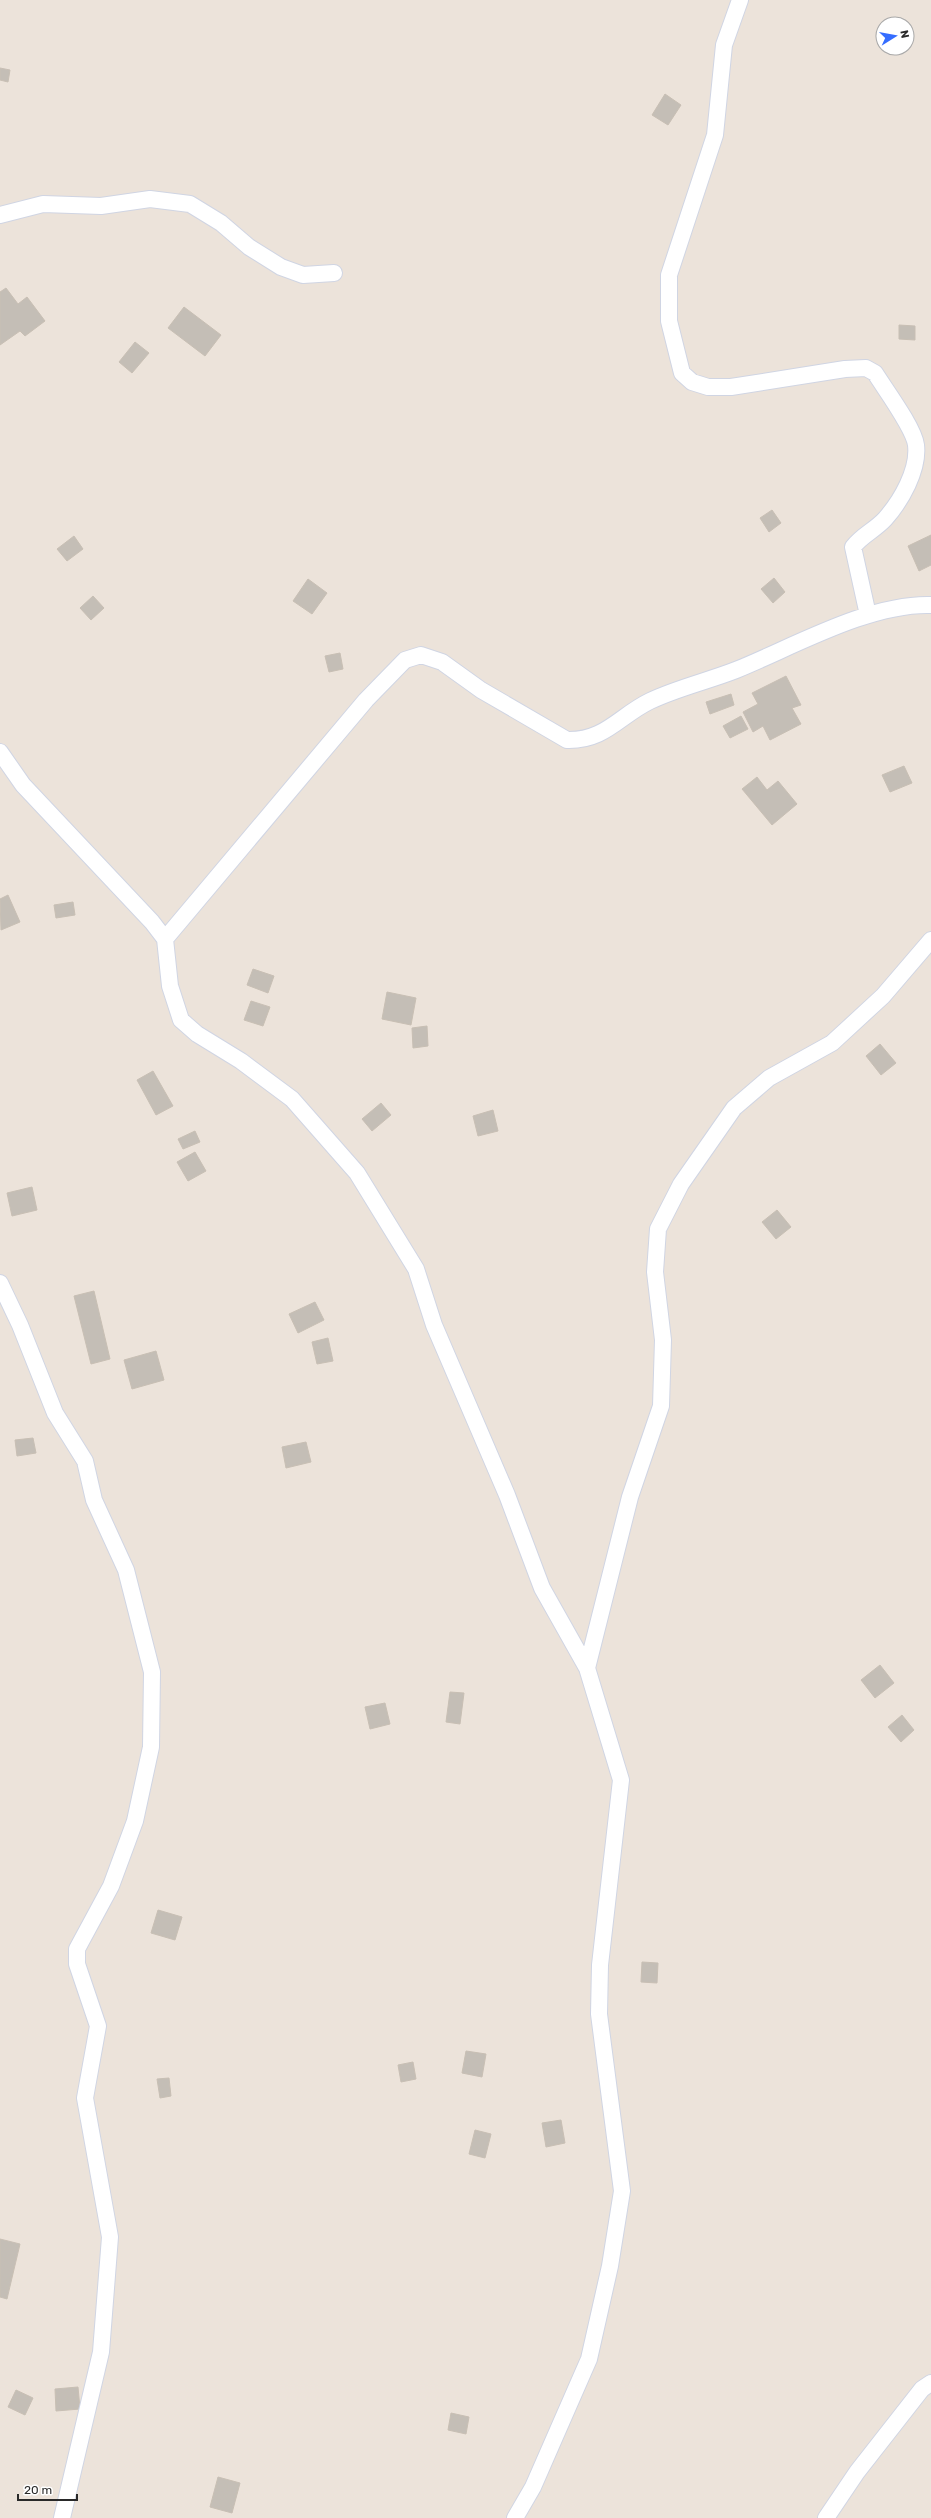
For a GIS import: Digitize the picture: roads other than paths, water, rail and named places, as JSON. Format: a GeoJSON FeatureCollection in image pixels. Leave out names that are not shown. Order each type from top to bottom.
{"type":"FeatureCollection","features":[{"type":"Feature","properties":{"kind":"street"},"geometry":{"type":"LineString","coordinates":[[740,0],[724,45],[715,135],[669,275],[669,321],[674,348],[682,373],[692,382],[708,387],[731,387],[846,369],[866,368],[875,373],[916,443],[916,459],[907,487],[884,520],[860,538],[853,547],[868,615]]}},
{"type":"Feature","properties":{"kind":"street"},"geometry":{"type":"LineString","coordinates":[[0,215],[43,204],[101,206],[150,199],[190,204],[221,224],[249,247],[281,267],[303,275],[334,273]]}},
{"type":"Feature","properties":{"kind":"street"},"geometry":{"type":"LineString","coordinates":[[165,939],[366,700],[406,660],[422,654],[442,662],[482,690],[567,740],[582,741],[601,734],[649,701],[736,670],[868,615],[931,605]]}},
{"type":"Feature","properties":{"kind":"street"},"geometry":{"type":"LineString","coordinates":[[0,752],[23,786],[152,922],[165,939],[170,986],[181,1020],[197,1034],[240,1061],[292,1099],[357,1172],[416,1270],[434,1325],[508,1495],[542,1588],[587,1668],[621,1780],[600,1965],[599,2014],[622,2190],[610,2266],[589,2359],[533,2487],[515,2518]]}},
{"type":"Feature","properties":{"kind":"street"},"geometry":{"type":"LineString","coordinates":[[587,1668],[630,1497],[660,1406],[663,1340],[655,1272],[658,1229],[681,1184],[734,1108],[769,1078],[832,1043],[883,996],[931,940]]}},
{"type":"Feature","properties":{"kind":"street"},"geometry":{"type":"LineString","coordinates":[[0,1283],[20,1325],[55,1413],[85,1461],[94,1500],[126,1570],[152,1672],[151,1747],[136,1821],[111,1886],[78,1949],[77,1964],[98,2026],[85,2098],[110,2237],[101,2352],[62,2518]]}},
{"type":"Feature","properties":{"kind":"street"},"geometry":{"type":"LineString","coordinates":[[826,2518],[857,2472],[922,2390],[931,2383]]}}]}
